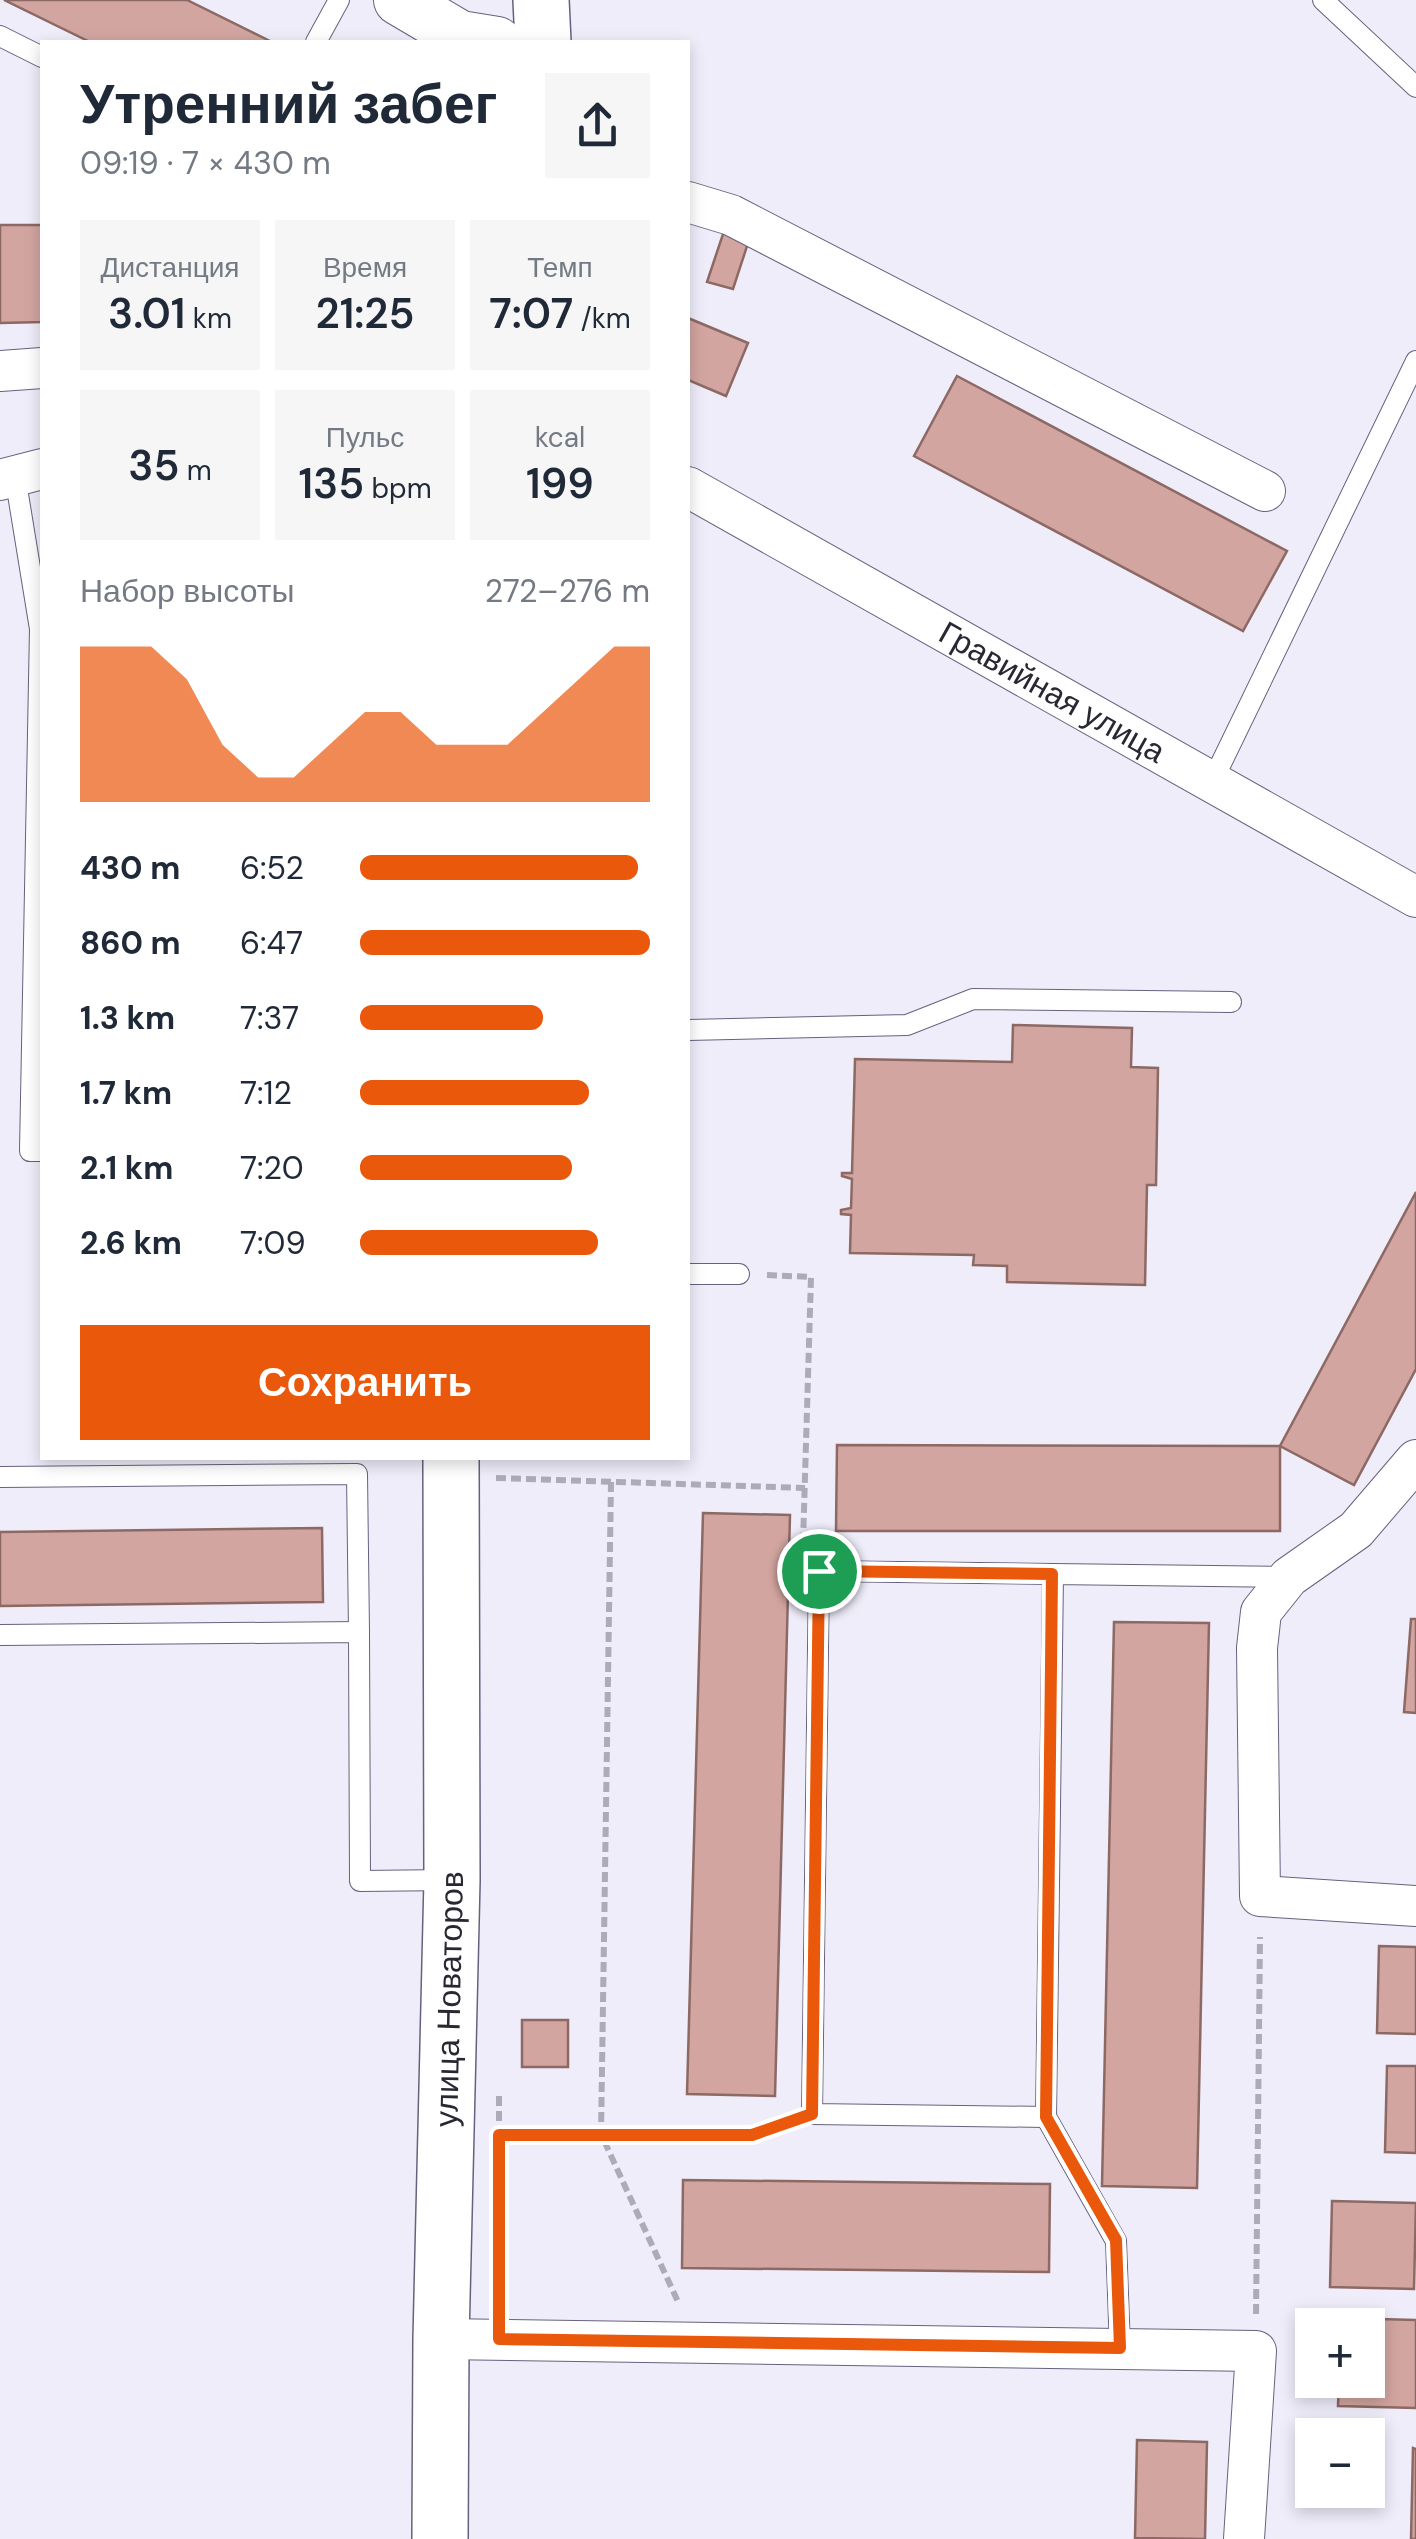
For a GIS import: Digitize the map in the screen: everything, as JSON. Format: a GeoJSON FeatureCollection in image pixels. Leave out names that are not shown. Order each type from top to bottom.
{"type":"FeatureCollection","features":[{"type":"Feature","properties":{"kind":"main road","name":"улица Новаторов"},"geometry":{"type":"LineString","coordinates":[[440,2539],[452,1880],[474,1463]]}},
{"type":"Feature","properties":{"kind":"street"},"geometry":{"type":"LineString","coordinates":[[400,0],[460,36],[531,30]]}},
{"type":"Feature","properties":{"kind":"street"},"geometry":{"type":"LineString","coordinates":[[690,203],[731,216],[1265,492]]}},
{"type":"Feature","properties":{"kind":"street"},"geometry":{"type":"LineString","coordinates":[[0,371],[40,368]]}},
{"type":"Feature","properties":{"kind":"street","name":"Гравийная улица"},"geometry":{"type":"LineString","coordinates":[[690,488],[1416,897]]}},
{"type":"Feature","properties":{"kind":"street"},"geometry":{"type":"LineString","coordinates":[[1416,1460],[1356,1530],[1289,1577],[1261,1612],[1256,1648],[1260,1896],[1416,1906]]}},
{"type":"Feature","properties":{"kind":"street"},"geometry":{"type":"LineString","coordinates":[[441,2338],[1256,2350],[1244,2539]]}},
{"type":"Feature","properties":{"kind":"lane"},"geometry":{"type":"LineString","coordinates":[[317,40],[339,0]]}},
{"type":"Feature","properties":{"kind":"lane"},"geometry":{"type":"LineString","coordinates":[[1323,0],[1416,87]]}},
{"type":"Feature","properties":{"kind":"lane"},"geometry":{"type":"LineString","coordinates":[[0,36],[40,56]]}},
{"type":"Feature","properties":{"kind":"lane"},"geometry":{"type":"LineString","coordinates":[[1213,780],[1416,361]]}},
{"type":"Feature","properties":{"kind":"lane"},"geometry":{"type":"LineString","coordinates":[[14,474],[40,629],[40,787],[30,1151],[40,1152]]}},
{"type":"Feature","properties":{"kind":"lane"},"geometry":{"type":"LineString","coordinates":[[690,1030],[907,1025],[973,999],[1231,1002]]}},
{"type":"Feature","properties":{"kind":"lane"},"geometry":{"type":"LineString","coordinates":[[690,1274],[740,1274]]}},
{"type":"Feature","properties":{"kind":"lane"},"geometry":{"type":"LineString","coordinates":[[0,1477],[209,1466],[357,1474],[360,1880],[452,1880]]}},
{"type":"Feature","properties":{"kind":"lane"},"geometry":{"type":"LineString","coordinates":[[1046,2117],[812,2114],[819,1571],[1289,1577]]}},
{"type":"Feature","properties":{"kind":"lane"},"geometry":{"type":"LineString","coordinates":[[1052,1574],[1046,2117],[1116,2240],[1120,2348]]}},
{"type":"Feature","properties":{"kind":"lane"},"geometry":{"type":"LineString","coordinates":[[0,1635],[358,1632]]}},
{"type":"Feature","properties":{"kind":"path"},"geometry":{"type":"LineString","coordinates":[[740,1274],[811,1277],[803,1544],[819,1571]]}},
{"type":"Feature","properties":{"kind":"path"},"geometry":{"type":"LineString","coordinates":[[474,1463],[496,1478],[805,1488]]}},
{"type":"Feature","properties":{"kind":"path"},"geometry":{"type":"LineString","coordinates":[[611,1482],[601,2134],[696,2342]]}},
{"type":"Feature","properties":{"kind":"path"},"geometry":{"type":"LineString","coordinates":[[1256,2350],[1260,1896]]}},
{"type":"Feature","properties":{"kind":"path"},"geometry":{"type":"LineString","coordinates":[[499,2339],[499,2135],[752,2135],[812,2114]]}},
{"type":"Feature","properties":{"kind":"building"},"geometry":{"type":"Polygon","coordinates":[[[4,0],[187,0],[268,40],[86,40],[4,0]]]}},
{"type":"Feature","properties":{"kind":"building"},"geometry":{"type":"Polygon","coordinates":[[[0,225],[40,225],[40,322],[0,323],[0,225]]]}},
{"type":"Feature","properties":{"kind":"building"},"geometry":{"type":"Polygon","coordinates":[[[724,231],[749,240],[733,289],[707,282],[724,231]]]}},
{"type":"Feature","properties":{"kind":"building"},"geometry":{"type":"Polygon","coordinates":[[[690,319],[748,343],[726,396],[690,381],[690,319]]]}},
{"type":"Feature","properties":{"kind":"building"},"geometry":{"type":"Polygon","coordinates":[[[957,376],[1287,551],[1243,631],[914,456],[957,376]]]}},
{"type":"Feature","properties":{"kind":"building"},"geometry":{"type":"Polygon","coordinates":[[[1013,1025],[1132,1028],[1131,1067],[1158,1068],[1156,1185],[1147,1185],[1145,1285],[1007,1282],[1007,1266],[973,1265],[974,1255],[850,1253],[851,1215],[841,1214],[841,1210],[851,1208],[852,1179],[842,1173],[852,1173],[855,1059],[1012,1062],[1013,1025]]]}},
{"type":"Feature","properties":{"kind":"building"},"geometry":{"type":"Polygon","coordinates":[[[1416,1192],[1416,1369],[1354,1485],[1280,1446],[1416,1192]]]}},
{"type":"Feature","properties":{"kind":"building"},"geometry":{"type":"Polygon","coordinates":[[[837,1445],[1280,1446],[1280,1531],[836,1531],[837,1445]]]}},
{"type":"Feature","properties":{"kind":"building"},"geometry":{"type":"Polygon","coordinates":[[[703,1513],[790,1515],[775,2096],[687,2094],[703,1513]]]}},
{"type":"Feature","properties":{"kind":"building"},"geometry":{"type":"Polygon","coordinates":[[[322,1528],[323,1602],[0,1606],[0,1532],[322,1528]]]}},
{"type":"Feature","properties":{"kind":"building"},"geometry":{"type":"Polygon","coordinates":[[[1411,1619],[1416,1619],[1416,1713],[1404,1712],[1411,1619]]]}},
{"type":"Feature","properties":{"kind":"building"},"geometry":{"type":"Polygon","coordinates":[[[1114,1622],[1209,1623],[1197,2188],[1102,2186],[1114,1622]]]}},
{"type":"Feature","properties":{"kind":"building"},"geometry":{"type":"Polygon","coordinates":[[[1379,1946],[1416,1947],[1416,2034],[1377,2033],[1379,1946]]]}},
{"type":"Feature","properties":{"kind":"building"},"geometry":{"type":"Polygon","coordinates":[[[522,2020],[568,2020],[568,2067],[522,2067],[522,2020]]]}},
{"type":"Feature","properties":{"kind":"building"},"geometry":{"type":"Polygon","coordinates":[[[1387,2066],[1416,2066],[1416,2153],[1385,2152],[1387,2066]]]}},
{"type":"Feature","properties":{"kind":"building"},"geometry":{"type":"Polygon","coordinates":[[[683,2180],[1050,2184],[1049,2272],[682,2268],[683,2180]]]}},
{"type":"Feature","properties":{"kind":"building"},"geometry":{"type":"Polygon","coordinates":[[[1332,2201],[1416,2203],[1414,2289],[1330,2287],[1332,2201]]]}},
{"type":"Feature","properties":{"kind":"building"},"geometry":{"type":"Polygon","coordinates":[[[1385,2319],[1416,2320],[1416,2408],[1338,2406],[1338,2398],[1385,2398],[1385,2319]]]}},
{"type":"Feature","properties":{"kind":"building"},"geometry":{"type":"Polygon","coordinates":[[[1137,2440],[1207,2442],[1205,2539],[1135,2538],[1137,2440]]]}},
{"type":"Feature","properties":{"kind":"building"},"geometry":{"type":"Polygon","coordinates":[[[1413,2448],[1416,2449],[1416,2539],[1411,2539],[1413,2448]]]}},
{"type":"Feature","properties":{"kind":"route"},"geometry":{"type":"LineString","coordinates":[[819,1571],[1052,1574],[1046,2117],[1116,2240],[1120,2348],[499,2339],[499,2135],[752,2135],[812,2114],[819,1571]]}}]}
